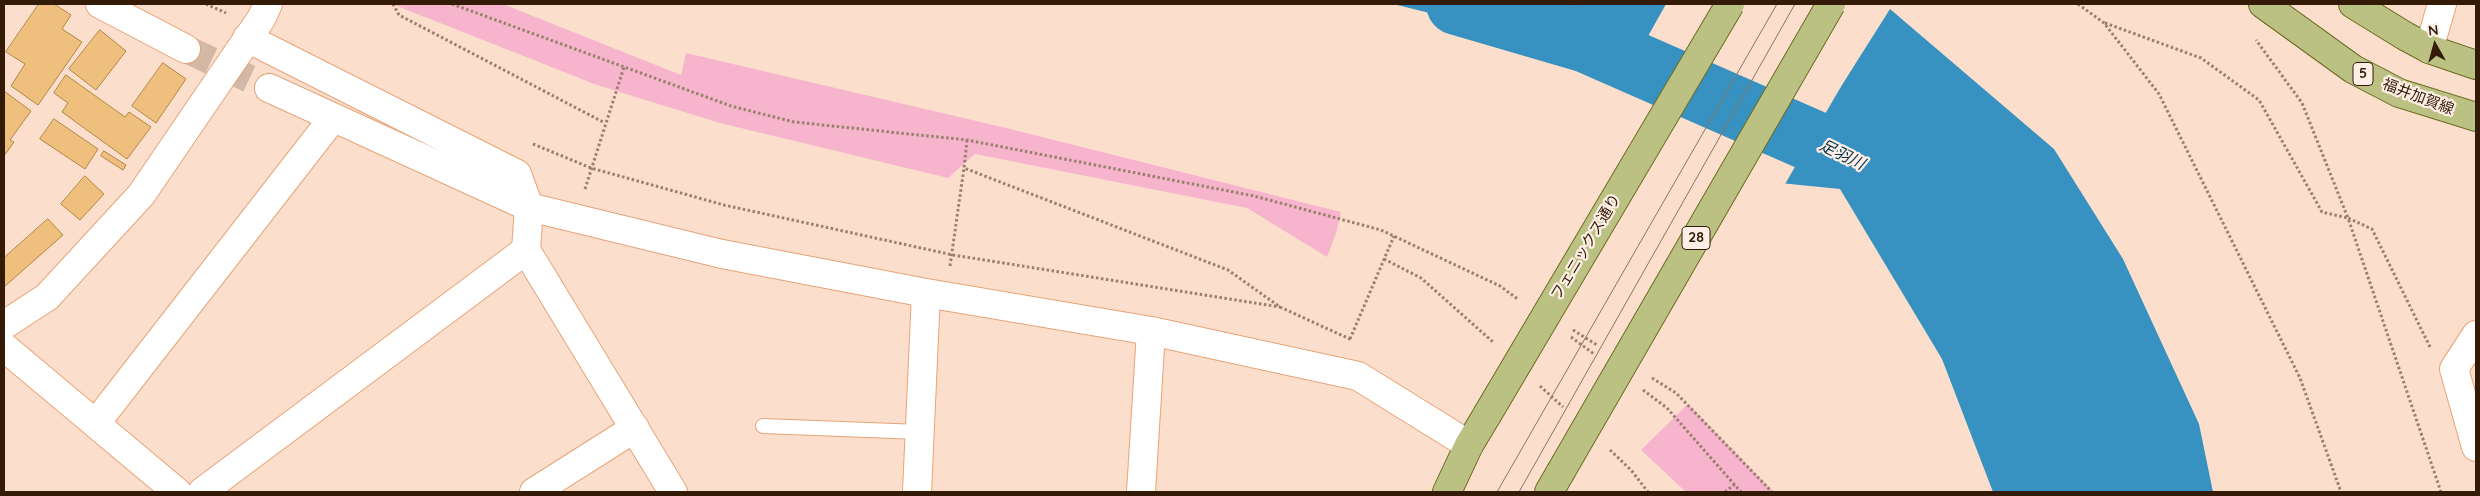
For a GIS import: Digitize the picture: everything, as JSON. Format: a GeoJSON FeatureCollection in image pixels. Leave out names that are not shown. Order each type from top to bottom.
{"type":"FeatureCollection","features":[{"type":"Feature","properties":{"kind":"main road","name":"フェニックス通り"},"geometry":{"type":"LineString","coordinates":[[1447,492],[1469,445],[1730,4]]}},
{"type":"Feature","properties":{"kind":"main road","name":"28"},"geometry":{"type":"LineString","coordinates":[[1554,482],[1832,4]]}},
{"type":"Feature","properties":{"kind":"main road","name":"福井加賀線"},"geometry":{"type":"LineString","coordinates":[[2263,4],[2353,69],[2399,93],[2476,117]]}},
{"type":"Feature","properties":{"kind":"main road"},"geometry":{"type":"LineString","coordinates":[[2353,4],[2429,48],[2476,65]]}},
{"type":"Feature","properties":{"kind":"street"},"geometry":{"type":"LineString","coordinates":[[100,4],[186,49]]}},
{"type":"Feature","properties":{"kind":"street"},"geometry":{"type":"LineString","coordinates":[[2429,48],[2442,4]]}},
{"type":"Feature","properties":{"kind":"street"},"geometry":{"type":"LineString","coordinates":[[4,325],[47,297],[141,195],[259,20],[517,174],[529,207],[526,250],[672,492]]}},
{"type":"Feature","properties":{"kind":"street"},"geometry":{"type":"LineString","coordinates":[[270,88],[529,207],[722,254],[934,294],[1152,331],[1358,376],[1469,445]]}},
{"type":"Feature","properties":{"kind":"street"},"geometry":{"type":"LineString","coordinates":[[96,423],[333,118]]}},
{"type":"Feature","properties":{"kind":"street"},"geometry":{"type":"LineString","coordinates":[[202,492],[526,250]]}},
{"type":"Feature","properties":{"kind":"street"},"geometry":{"type":"LineString","coordinates":[[917,492],[920,432],[934,294]]}},
{"type":"Feature","properties":{"kind":"street"},"geometry":{"type":"LineString","coordinates":[[1142,492],[1152,331]]}},
{"type":"Feature","properties":{"kind":"street"},"geometry":{"type":"LineString","coordinates":[[2476,335],[2454,369],[2476,447]]}},
{"type":"Feature","properties":{"kind":"street"},"geometry":{"type":"LineString","coordinates":[[4,347],[177,492]]}},
{"type":"Feature","properties":{"kind":"street"},"geometry":{"type":"LineString","coordinates":[[534,492],[634,428]]}},
{"type":"Feature","properties":{"kind":"lane"},"geometry":{"type":"LineString","coordinates":[[763,426],[920,432]]}},
{"type":"Feature","properties":{"kind":"path"},"geometry":{"type":"LineString","coordinates":[[206,4],[229,14]]}},
{"type":"Feature","properties":{"kind":"path"},"geometry":{"type":"LineString","coordinates":[[393,4],[399,15],[606,123]]}},
{"type":"Feature","properties":{"kind":"path"},"geometry":{"type":"LineString","coordinates":[[452,4],[731,106],[794,122],[967,140],[1254,196],[1381,230],[1500,286],[1524,304]]}},
{"type":"Feature","properties":{"kind":"path"},"geometry":{"type":"LineString","coordinates":[[2078,4],[2104,23],[2159,94],[2300,378],[2341,492]]}},
{"type":"Feature","properties":{"kind":"path"},"geometry":{"type":"LineString","coordinates":[[2104,23],[2201,58],[2259,100],[2322,212],[2348,218],[2372,229],[2435,356],[2454,369]]}},
{"type":"Feature","properties":{"kind":"path"},"geometry":{"type":"LineString","coordinates":[[2253,36],[2302,103],[2348,218],[2442,492]]}},
{"type":"Feature","properties":{"kind":"path"},"geometry":{"type":"LineString","coordinates":[[591,168],[624,67]]}},
{"type":"Feature","properties":{"kind":"path"},"geometry":{"type":"LineString","coordinates":[[934,294],[953,255],[967,140]]}},
{"type":"Feature","properties":{"kind":"path"},"geometry":{"type":"LineString","coordinates":[[527,142],[591,168],[724,205],[953,255],[1280,307],[1228,270],[964,168]]}},
{"type":"Feature","properties":{"kind":"path"},"geometry":{"type":"LineString","coordinates":[[1350,339],[1394,236]]}},
{"type":"Feature","properties":{"kind":"path"},"geometry":{"type":"LineString","coordinates":[[1564,332],[1596,356]]}},
{"type":"Feature","properties":{"kind":"path"},"geometry":{"type":"LineString","coordinates":[[1636,385],[1668,408],[1741,492]]}},
{"type":"Feature","properties":{"kind":"path"},"geometry":{"type":"LineString","coordinates":[[1725,492],[1735,484]]}},
{"type":"Feature","properties":{"kind":"shaded area"},"geometry":{"type":"Polygon","coordinates":[[[392,4],[503,4],[681,75],[686,53],[1002,127],[1341,212],[1327,257],[1247,208],[975,154],[948,178],[720,123],[597,85],[392,4]]]}},
{"type":"Feature","properties":{"kind":"shaded area"},"geometry":{"type":"Polygon","coordinates":[[[1688,404],[1772,492],[1686,492],[1641,450],[1688,404]]]}},
{"type":"Feature","properties":{"kind":"water"},"geometry":{"type":"Polygon","coordinates":[[[1393,4],[1667,4],[1633,63],[1393,4]]]}},
{"type":"Feature","properties":{"kind":"water"},"geometry":{"type":"Polygon","coordinates":[[[1890,9],[2054,149],[2123,259],[2199,424],[2213,492],[1993,492],[1942,359],[1840,189],[1780,183],[1890,9]]]}},
{"type":"Feature","properties":{"kind":"pier"},"geometry":{"type":"Polygon","coordinates":[[[1666,4],[1669,4],[1636,64],[1632,65],[1666,4]]]}},
{"type":"Feature","properties":{"kind":"pier"},"geometry":{"type":"Polygon","coordinates":[[[1868,39],[1784,186],[1779,185],[1778,182],[1868,39]]]}},
{"type":"Feature","properties":{"kind":"building"},"geometry":{"type":"Polygon","coordinates":[[[39,4],[54,4],[71,15],[62,29],[82,42],[38,105],[11,86],[25,64],[6,52],[39,4]]]}},
{"type":"Feature","properties":{"kind":"building"},"geometry":{"type":"Polygon","coordinates":[[[100,30],[126,51],[96,90],[69,69],[100,30]]]}},
{"type":"Feature","properties":{"kind":"building"},"geometry":{"type":"Polygon","coordinates":[[[163,63],[186,79],[156,123],[132,106],[163,63]]]}},
{"type":"Feature","properties":{"kind":"building"},"geometry":{"type":"Polygon","coordinates":[[[66,75],[125,117],[129,112],[151,127],[127,159],[62,112],[68,103],[54,93],[66,75]]]}},
{"type":"Feature","properties":{"kind":"building"},"geometry":{"type":"Polygon","coordinates":[[[4,91],[31,111],[10,140],[14,142],[4,156],[4,91]]]}},
{"type":"Feature","properties":{"kind":"building"},"geometry":{"type":"Polygon","coordinates":[[[54,119],[98,149],[85,169],[40,139],[54,119]]]}},
{"type":"Feature","properties":{"kind":"building"},"geometry":{"type":"Polygon","coordinates":[[[104,151],[126,165],[123,170],[101,156],[104,151]]]}},
{"type":"Feature","properties":{"kind":"building"},"geometry":{"type":"Polygon","coordinates":[[[85,176],[104,194],[80,220],[61,204],[85,176]]]}},
{"type":"Feature","properties":{"kind":"building"},"geometry":{"type":"Polygon","coordinates":[[[48,219],[63,235],[4,287],[4,258],[48,219]]]}},
{"type":"Feature","properties":{"kind":"waterway","name":"足羽川"},"geometry":{"type":"LineString","coordinates":[[1457,4],[1587,42],[1865,164],[1882,182]]}},
{"type":"Feature","properties":{"kind":"tunnel"},"geometry":{"type":"LineString","coordinates":[[186,49],[269,88]]}},
{"type":"Feature","properties":{"kind":"tram line"},"geometry":{"type":"LineString","coordinates":[[1497,492],[1777,4]]}},
{"type":"Feature","properties":{"kind":"tram line"},"geometry":{"type":"LineString","coordinates":[[1519,492],[1795,4]]}}]}
